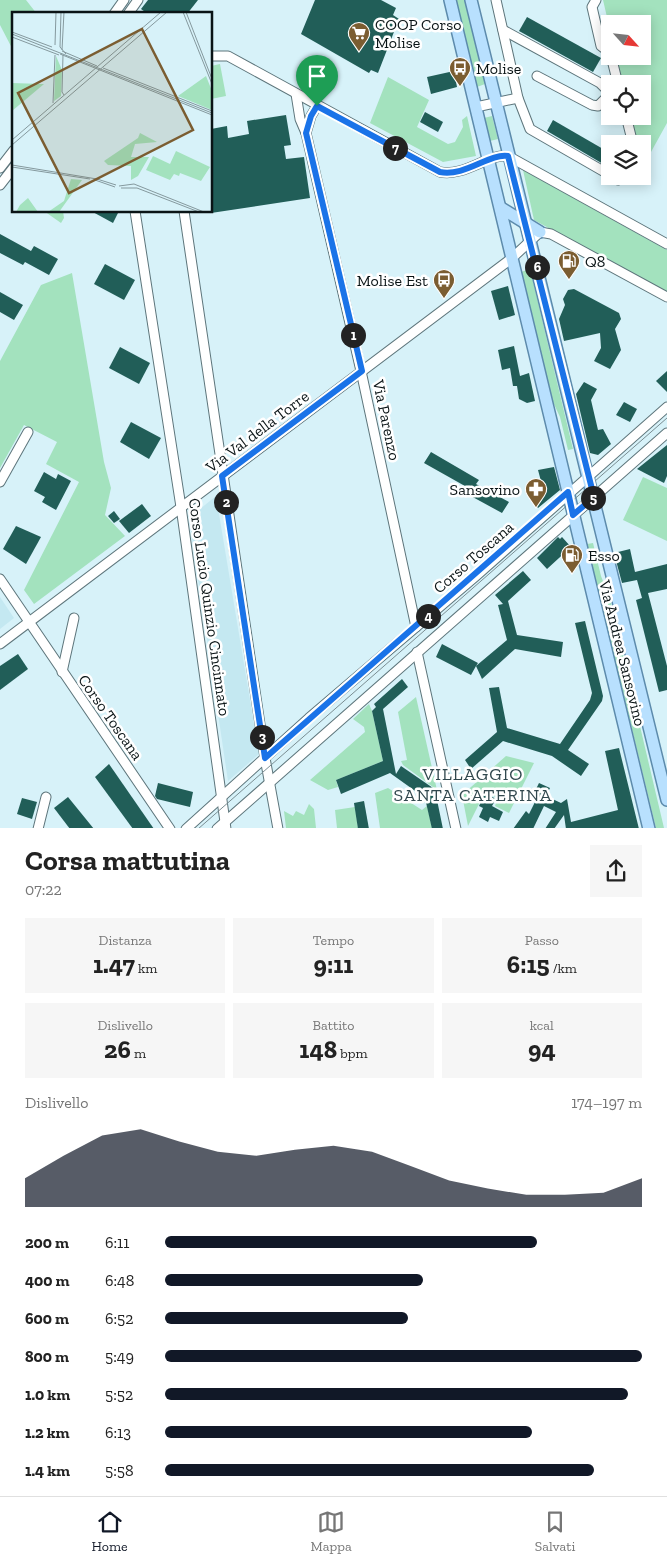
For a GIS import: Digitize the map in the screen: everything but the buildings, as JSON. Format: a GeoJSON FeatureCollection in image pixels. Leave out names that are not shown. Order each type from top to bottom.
{"type":"FeatureCollection","features":[{"type":"Feature","properties":{"kind":"main road","name":"Via Andrea Sansovino"},"geometry":{"type":"LineString","coordinates":[[450,0],[490,160],[649,828]]}},
{"type":"Feature","properties":{"kind":"main road","name":"Via Andrea Sansovino"},"geometry":{"type":"LineString","coordinates":[[471,0],[667,800]]}},
{"type":"Feature","properties":{"kind":"main road"},"geometry":{"type":"LineString","coordinates":[[501,208],[540,232]]}},
{"type":"Feature","properties":{"kind":"street"},"geometry":{"type":"LineString","coordinates":[[121,0],[126,12]]}},
{"type":"Feature","properties":{"kind":"street"},"geometry":{"type":"LineString","coordinates":[[114,12],[121,0]]}},
{"type":"Feature","properties":{"kind":"street"},"geometry":{"type":"LineString","coordinates":[[129,12],[138,0]]}},
{"type":"Feature","properties":{"kind":"street"},"geometry":{"type":"LineString","coordinates":[[496,0],[518,98],[530,129],[601,170]]}},
{"type":"Feature","properties":{"kind":"street"},"geometry":{"type":"LineString","coordinates":[[596,0],[592,7],[601,46]]}},
{"type":"Feature","properties":{"kind":"street"},"geometry":{"type":"LineString","coordinates":[[502,30],[600,83],[608,91],[608,96],[598,106],[592,105],[537,76]]}},
{"type":"Feature","properties":{"kind":"street"},"geometry":{"type":"LineString","coordinates":[[212,56],[228,56],[440,172],[452,173],[475,167],[502,155],[508,156],[667,244]]}},
{"type":"Feature","properties":{"kind":"street","name":"Via Parenzo"},"geometry":{"type":"LineString","coordinates":[[296,94],[300,119],[306,133],[362,371],[416,627]]}},
{"type":"Feature","properties":{"kind":"street"},"geometry":{"type":"LineString","coordinates":[[476,107],[518,98]]}},
{"type":"Feature","properties":{"kind":"street"},"geometry":{"type":"LineString","coordinates":[[306,133],[311,116],[317,106]]}},
{"type":"Feature","properties":{"kind":"street"},"geometry":{"type":"LineString","coordinates":[[0,168],[12,153]]}},
{"type":"Feature","properties":{"kind":"street"},"geometry":{"type":"LineString","coordinates":[[0,185],[12,170]]}},
{"type":"Feature","properties":{"kind":"street","name":"Corso Lucio Quinzio Cincinnato"},"geometry":{"type":"LineString","coordinates":[[135,212],[181,507],[226,825]]}},
{"type":"Feature","properties":{"kind":"street","name":"Corso Lucio Quinzio Cincinnato"},"geometry":{"type":"LineString","coordinates":[[184,212],[222,476],[265,758],[278,828]]}},
{"type":"Feature","properties":{"kind":"street"},"geometry":{"type":"LineString","coordinates":[[540,232],[551,234],[667,297]]}},
{"type":"Feature","properties":{"kind":"street","name":"Via Val della Torre"},"geometry":{"type":"LineString","coordinates":[[0,644],[512,258],[540,232]]}},
{"type":"Feature","properties":{"kind":"street","name":"Corso Toscana"},"geometry":{"type":"LineString","coordinates":[[186,828],[667,407]]}},
{"type":"Feature","properties":{"kind":"street"},"geometry":{"type":"LineString","coordinates":[[0,482],[28,432]]}},
{"type":"Feature","properties":{"kind":"street"},"geometry":{"type":"LineString","coordinates":[[217,828],[226,825],[270,782],[667,433]]}},
{"type":"Feature","properties":{"kind":"street","name":"Corso Toscana"},"geometry":{"type":"LineString","coordinates":[[0,579],[170,828]]}},
{"type":"Feature","properties":{"kind":"street"},"geometry":{"type":"LineString","coordinates":[[62,672],[74,618]]}},
{"type":"Feature","properties":{"kind":"street"},"geometry":{"type":"LineString","coordinates":[[417,652],[456,828]]}},
{"type":"Feature","properties":{"kind":"street"},"geometry":{"type":"LineString","coordinates":[[38,828],[46,797]]}},
{"type":"Feature","properties":{"kind":"shaded area"},"geometry":{"type":"Polygon","coordinates":[[[216,496],[259,754],[228,781],[189,518],[216,496]]]}},
{"type":"Feature","properties":{"kind":"shaded area"},"geometry":{"type":"Polygon","coordinates":[[[0,597],[14,618],[0,629],[0,597]]]}},
{"type":"Feature","properties":{"kind":"green space"},"geometry":{"type":"Polygon","coordinates":[[[0,0],[26,0],[35,12],[12,12],[12,48],[0,25],[0,0]]]}},
{"type":"Feature","properties":{"kind":"green space"},"geometry":{"type":"Polygon","coordinates":[[[456,0],[465,0],[485,84],[477,87],[456,0]]]}},
{"type":"Feature","properties":{"kind":"green space"},"geometry":{"type":"Polygon","coordinates":[[[603,0],[667,0],[667,123],[651,152],[651,135],[635,135],[632,125],[651,125],[651,75],[621,75],[618,65],[651,65],[651,15],[606,15],[603,0]]]}},
{"type":"Feature","properties":{"kind":"green space"},"geometry":{"type":"Polygon","coordinates":[[[220,64],[226,96],[212,99],[212,66],[220,64]]]}},
{"type":"Feature","properties":{"kind":"green space"},"geometry":{"type":"Polygon","coordinates":[[[388,77],[429,100],[417,127],[448,144],[455,142],[463,127],[462,120],[467,116],[476,156],[443,162],[370,123],[388,77]]]}},
{"type":"Feature","properties":{"kind":"green space"},"geometry":{"type":"Polygon","coordinates":[[[492,116],[498,139],[490,141],[484,118],[492,116]]]}},
{"type":"Feature","properties":{"kind":"green space"},"geometry":{"type":"Polygon","coordinates":[[[523,170],[667,250],[667,293],[534,220],[523,170]]]}},
{"type":"Feature","properties":{"kind":"green space"},"geometry":{"type":"Polygon","coordinates":[[[45,212],[63,212],[64,218],[61,223],[45,212]]]}},
{"type":"Feature","properties":{"kind":"green space"},"geometry":{"type":"Polygon","coordinates":[[[530,269],[573,449],[568,450],[560,417],[553,402],[521,272],[530,269]]]}},
{"type":"Feature","properties":{"kind":"green space"},"geometry":{"type":"Polygon","coordinates":[[[72,273],[104,462],[111,488],[105,515],[125,536],[34,604],[24,590],[79,482],[46,464],[57,442],[24,425],[0,468],[0,361],[41,285],[72,273]]]}},
{"type":"Feature","properties":{"kind":"green space"},"geometry":{"type":"Polygon","coordinates":[[[643,477],[667,488],[667,541],[623,520],[643,477]]]}},
{"type":"Feature","properties":{"kind":"green space"},"geometry":{"type":"Polygon","coordinates":[[[593,543],[601,576],[610,599],[664,828],[656,828],[587,544],[593,543]]]}},
{"type":"Feature","properties":{"kind":"green space"},"geometry":{"type":"Polygon","coordinates":[[[416,697],[437,790],[403,765],[401,761],[407,760],[398,712],[416,697]]]}},
{"type":"Feature","properties":{"kind":"green space"},"geometry":{"type":"Polygon","coordinates":[[[369,704],[383,761],[336,780],[338,787],[328,790],[310,780],[365,732],[364,727],[353,719],[369,704]]]}},
{"type":"Feature","properties":{"kind":"green space"},"geometry":{"type":"Polygon","coordinates":[[[506,756],[534,763],[509,813],[495,806],[498,798],[485,792],[468,826],[462,795],[506,756]]]}},
{"type":"Feature","properties":{"kind":"green space"},"geometry":{"type":"Polygon","coordinates":[[[388,788],[422,810],[427,806],[432,828],[380,828],[375,793],[388,788]]]}},
{"type":"Feature","properties":{"kind":"green space"},"geometry":{"type":"Polygon","coordinates":[[[309,804],[314,809],[316,828],[286,828],[284,811],[293,816],[296,811],[304,815],[309,804]]]}},
{"type":"Feature","properties":{"kind":"green space"},"geometry":{"type":"Polygon","coordinates":[[[355,807],[358,828],[337,828],[335,810],[355,807]]]}},
{"type":"Feature","properties":{"kind":"tram line"},"geometry":{"type":"LineString","coordinates":[[199,828],[667,418]]}},
{"type":"Feature","properties":{"kind":"place","name":"COOP Corso Molise"},"geometry":{"type":"Point","coordinates":[359,52]}},
{"type":"Feature","properties":{"kind":"place","name":"Molise"},"geometry":{"type":"Point","coordinates":[460,87]}},
{"type":"Feature","properties":{"kind":"place","name":"Q8"},"geometry":{"type":"Point","coordinates":[569,280]}},
{"type":"Feature","properties":{"kind":"place","name":"Molise Est"},"geometry":{"type":"Point","coordinates":[444,299]}},
{"type":"Feature","properties":{"kind":"place","name":"Sansovino"},"geometry":{"type":"Point","coordinates":[536,508]}},
{"type":"Feature","properties":{"kind":"place","name":"Esso"},"geometry":{"type":"Point","coordinates":[572,574]}},
{"type":"Feature","properties":{"kind":"district","name":"VILLAGGIO SANTA CATERINA"},"geometry":{"type":"Point","coordinates":[473,784]}},
{"type":"Feature","properties":{"kind":"route"},"geometry":{"type":"LineString","coordinates":[[317,106],[440,172],[452,173],[475,167],[502,155],[508,156],[594,497],[573,515],[568,492],[477,575],[309,718],[265,758],[222,476],[362,371],[306,133],[311,116],[317,106]]}}]}
